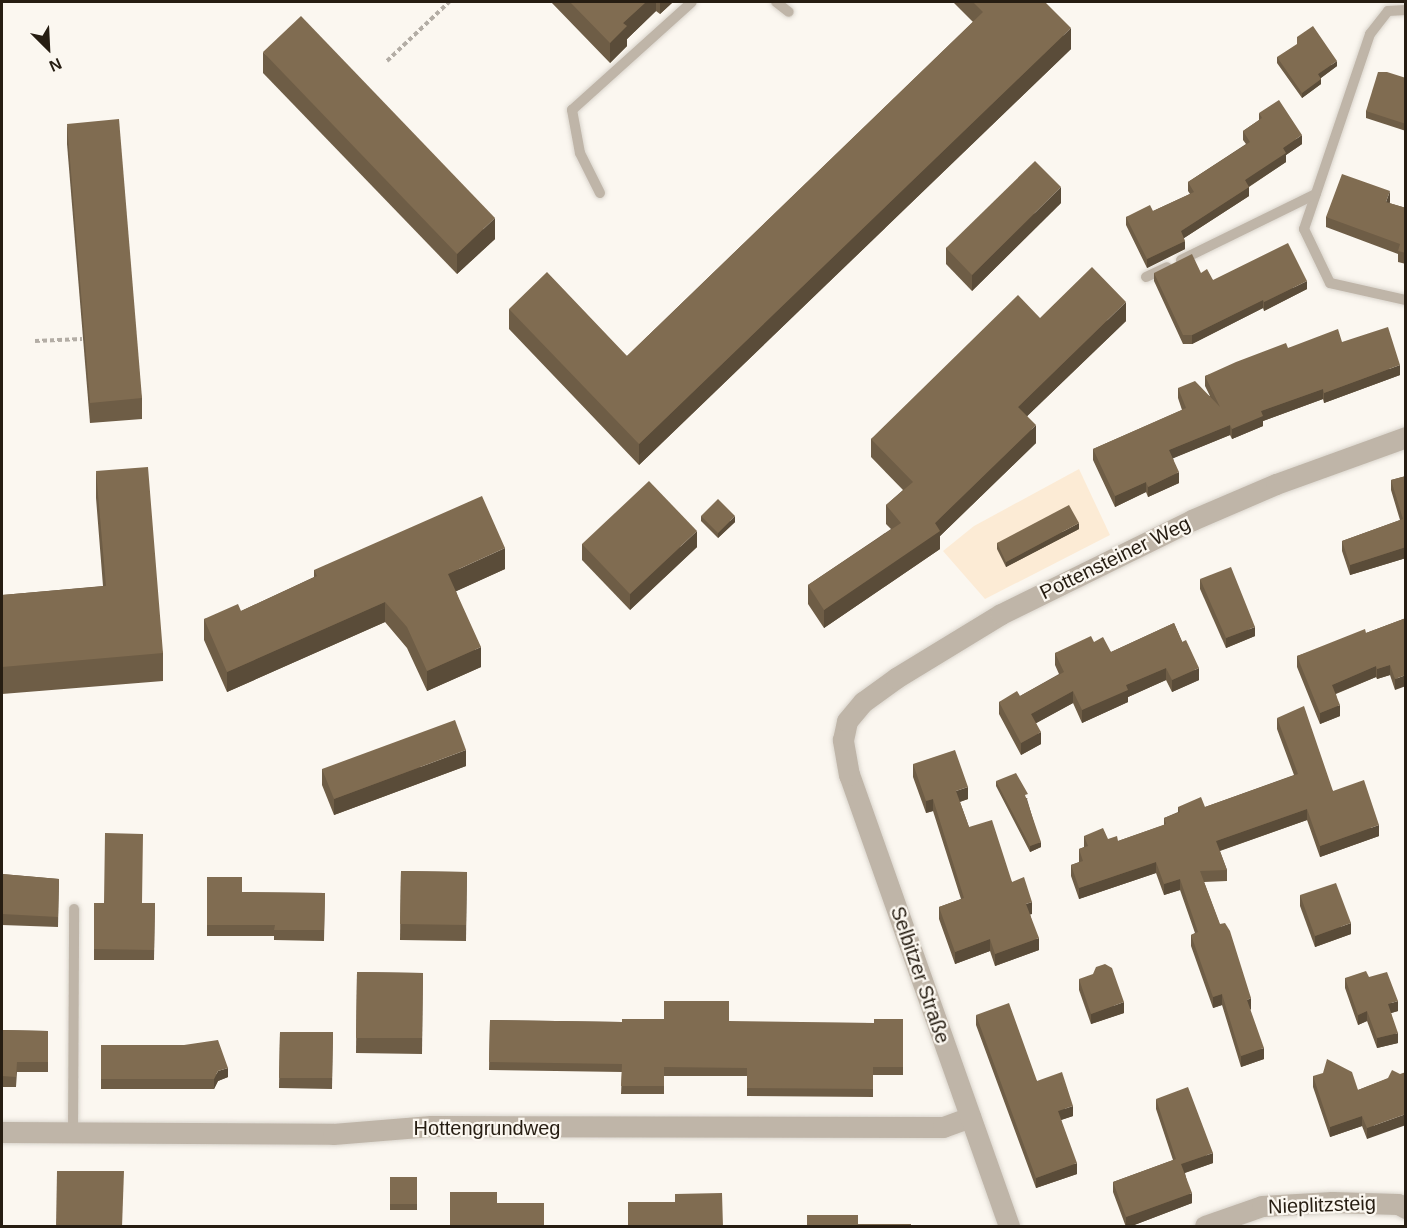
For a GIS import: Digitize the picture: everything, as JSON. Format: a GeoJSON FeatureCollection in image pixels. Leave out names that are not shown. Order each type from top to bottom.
{"type":"FeatureCollection","features":[{"type":"Feature","properties":{"kind":"street","name":"Pottensteiner Weg"},"geometry":{"type":"LineString","coordinates":[[847,721],[863,702],[896,678],[1032,599],[1192,520],[1276,484],[1406,437]]}},
{"type":"Feature","properties":{"kind":"street","name":"Selbitzer Straße"},"geometry":{"type":"LineString","coordinates":[[847,721],[843,740],[849,775],[1009,1227]]}},
{"type":"Feature","properties":{"kind":"street","name":"Hottengrundweg"},"geometry":{"type":"LineString","coordinates":[[2,1132],[333,1134],[431,1126],[943,1127],[970,1118]]}},
{"type":"Feature","properties":{"kind":"street","name":"Nieplitzsteig"},"geometry":{"type":"LineString","coordinates":[[1205,1227],[1262,1206],[1332,1202],[1398,1204],[1406,1208]]}},
{"type":"Feature","properties":{"kind":"lane"},"geometry":{"type":"LineString","coordinates":[[600,193],[580,153],[572,110],[692,2]]}},
{"type":"Feature","properties":{"kind":"lane"},"geometry":{"type":"LineString","coordinates":[[776,2],[789,12]]}},
{"type":"Feature","properties":{"kind":"lane"},"geometry":{"type":"LineString","coordinates":[[1406,10],[1388,11],[1370,34],[1304,229],[1330,283],[1406,300]]}},
{"type":"Feature","properties":{"kind":"lane"},"geometry":{"type":"LineString","coordinates":[[1146,277],[1316,194]]}},
{"type":"Feature","properties":{"kind":"lane"},"geometry":{"type":"LineString","coordinates":[[73,1132],[75,909]]}},
{"type":"Feature","properties":{"kind":"path"},"geometry":{"type":"LineString","coordinates":[[387,61],[449,2]]}},
{"type":"Feature","properties":{"kind":"path"},"geometry":{"type":"LineString","coordinates":[[35,341],[82,339]]}},
{"type":"Feature","properties":{"kind":"shaded area"},"geometry":{"type":"Polygon","coordinates":[[[1079,469],[1110,535],[985,599],[943,551],[974,526],[1079,469]]]}},
{"type":"Feature","properties":{"kind":"building"},"geometry":{"type":"Polygon","coordinates":[[[570,2],[646,2],[623,23],[627,26],[610,43],[570,2]]]}},
{"type":"Feature","properties":{"kind":"building"},"geometry":{"type":"Polygon","coordinates":[[[973,2],[1045,2],[1071,28],[639,444],[509,309],[547,272],[627,356],[983,12],[973,2]]]}},
{"type":"Feature","properties":{"kind":"building"},"geometry":{"type":"Polygon","coordinates":[[[301,16],[495,218],[457,254],[263,52],[301,16]]]}},
{"type":"Feature","properties":{"kind":"building"},"geometry":{"type":"Polygon","coordinates":[[[1313,26],[1337,61],[1318,74],[1321,79],[1302,93],[1277,57],[1297,44],[1297,37],[1313,26]]]}},
{"type":"Feature","properties":{"kind":"building"},"geometry":{"type":"Polygon","coordinates":[[[1378,72],[1387,72],[1406,78],[1406,124],[1366,111],[1378,72]]]}},
{"type":"Feature","properties":{"kind":"building"},"geometry":{"type":"Polygon","coordinates":[[[1279,100],[1302,135],[1283,148],[1286,153],[1245,180],[1249,187],[1181,231],[1185,241],[1147,259],[1126,217],[1150,205],[1153,211],[1194,192],[1188,182],[1250,142],[1243,131],[1262,118],[1259,113],[1279,100]]]}},
{"type":"Feature","properties":{"kind":"building"},"geometry":{"type":"Polygon","coordinates":[[[119,119],[142,398],[90,403],[67,124],[119,119]]]}},
{"type":"Feature","properties":{"kind":"building"},"geometry":{"type":"Polygon","coordinates":[[[1035,161],[1061,187],[972,275],[946,248],[1035,161]]]}},
{"type":"Feature","properties":{"kind":"building"},"geometry":{"type":"Polygon","coordinates":[[[1342,174],[1390,191],[1386,202],[1406,208],[1406,253],[1398,251],[1400,244],[1326,217],[1342,174]]]}},
{"type":"Feature","properties":{"kind":"building"},"geometry":{"type":"Polygon","coordinates":[[[1288,243],[1307,281],[1192,335],[1183,335],[1154,273],[1192,254],[1201,273],[1207,269],[1213,280],[1288,243]]]}},
{"type":"Feature","properties":{"kind":"building"},"geometry":{"type":"Polygon","coordinates":[[[1092,267],[1126,302],[1018,407],[1036,425],[935,523],[940,531],[824,610],[808,585],[901,523],[886,505],[913,482],[871,439],[1018,295],[1040,318],[1092,267]]]}},
{"type":"Feature","properties":{"kind":"building"},"geometry":{"type":"Polygon","coordinates":[[[1388,327],[1400,365],[1324,393],[1323,389],[1261,411],[1263,416],[1232,429],[1230,425],[1169,450],[1179,472],[1148,487],[1146,482],[1115,496],[1093,449],[1186,408],[1178,388],[1195,381],[1220,407],[1205,376],[1286,343],[1288,348],[1338,329],[1342,342],[1388,327]]]}},
{"type":"Feature","properties":{"kind":"building"},"geometry":{"type":"Polygon","coordinates":[[[148,467],[163,653],[2,667],[2,595],[106,586],[96,471],[148,467]]]}},
{"type":"Feature","properties":{"kind":"building"},"geometry":{"type":"Polygon","coordinates":[[[1406,476],[1406,547],[1350,565],[1342,541],[1403,519],[1391,480],[1406,476]]]}},
{"type":"Feature","properties":{"kind":"building"},"geometry":{"type":"Polygon","coordinates":[[[649,481],[697,531],[630,594],[582,544],[649,481]]]}},
{"type":"Feature","properties":{"kind":"building"},"geometry":{"type":"Polygon","coordinates":[[[482,496],[505,548],[448,574],[481,647],[427,671],[407,627],[385,602],[227,672],[204,619],[238,604],[241,611],[317,576],[314,570],[482,496]]]}},
{"type":"Feature","properties":{"kind":"building"},"geometry":{"type":"Polygon","coordinates":[[[718,499],[735,516],[718,533],[701,516],[718,499]]]}},
{"type":"Feature","properties":{"kind":"building"},"geometry":{"type":"Polygon","coordinates":[[[1069,505],[1079,523],[1006,562],[997,543],[1069,505]]]}},
{"type":"Feature","properties":{"kind":"building"},"geometry":{"type":"Polygon","coordinates":[[[1231,567],[1255,627],[1226,638],[1200,579],[1231,567]]]}},
{"type":"Feature","properties":{"kind":"building"},"geometry":{"type":"Polygon","coordinates":[[[1406,618],[1406,675],[1395,679],[1390,665],[1377,669],[1376,666],[1332,685],[1340,705],[1320,713],[1297,656],[1365,629],[1366,633],[1406,618]]]}},
{"type":"Feature","properties":{"kind":"building"},"geometry":{"type":"Polygon","coordinates":[[[1174,623],[1182,642],[1186,640],[1199,668],[1172,680],[1166,668],[1126,685],[1128,690],[1082,710],[1073,691],[1031,714],[1041,732],[1021,743],[999,702],[1017,691],[1020,696],[1064,672],[1055,653],[1091,636],[1094,642],[1103,637],[1111,652],[1174,623]]]}},
{"type":"Feature","properties":{"kind":"building"},"geometry":{"type":"Polygon","coordinates":[[[1304,706],[1333,791],[1364,780],[1379,825],[1320,846],[1307,809],[1216,841],[1227,870],[1200,871],[1220,924],[1225,923],[1230,931],[1251,998],[1247,1000],[1264,1048],[1241,1056],[1222,994],[1213,997],[1191,935],[1198,932],[1180,879],[1164,884],[1156,862],[1079,888],[1071,865],[1083,861],[1079,849],[1088,846],[1084,836],[1103,828],[1108,839],[1117,836],[1118,841],[1166,824],[1164,818],[1180,812],[1178,807],[1201,797],[1205,807],[1298,774],[1277,718],[1304,706]]]}},
{"type":"Feature","properties":{"kind":"building"},"geometry":{"type":"Polygon","coordinates":[[[455,720],[466,750],[334,799],[322,769],[455,720]]]}},
{"type":"Feature","properties":{"kind":"building"},"geometry":{"type":"Polygon","coordinates":[[[955,750],[968,787],[956,791],[969,827],[992,820],[1012,882],[1024,877],[1032,902],[1026,904],[1039,938],[995,954],[990,939],[955,952],[939,907],[964,898],[933,799],[926,801],[913,764],[955,750]]]}},
{"type":"Feature","properties":{"kind":"building"},"geometry":{"type":"Polygon","coordinates":[[[1016,773],[1028,794],[1025,795],[1041,842],[1030,846],[996,781],[1016,773]]]}},
{"type":"Feature","properties":{"kind":"building"},"geometry":{"type":"Polygon","coordinates":[[[105,833],[143,834],[142,903],[155,903],[154,950],[94,949],[94,903],[104,903],[105,833]]]}},
{"type":"Feature","properties":{"kind":"building"},"geometry":{"type":"Polygon","coordinates":[[[401,871],[467,872],[466,925],[400,924],[401,871]]]}},
{"type":"Feature","properties":{"kind":"building"},"geometry":{"type":"Polygon","coordinates":[[[2,874],[59,879],[58,917],[2,914],[2,874]]]}},
{"type":"Feature","properties":{"kind":"building"},"geometry":{"type":"Polygon","coordinates":[[[207,877],[242,877],[242,892],[325,893],[324,930],[274,930],[275,925],[207,925],[207,877]]]}},
{"type":"Feature","properties":{"kind":"building"},"geometry":{"type":"Polygon","coordinates":[[[1336,883],[1351,923],[1315,936],[1300,895],[1336,883]]]}},
{"type":"Feature","properties":{"kind":"building"},"geometry":{"type":"Polygon","coordinates":[[[1105,964],[1112,968],[1124,1002],[1091,1014],[1079,979],[1093,974],[1096,967],[1105,964]]]}},
{"type":"Feature","properties":{"kind":"building"},"geometry":{"type":"Polygon","coordinates":[[[1366,971],[1369,977],[1387,972],[1398,1001],[1388,1004],[1398,1033],[1377,1038],[1367,1011],[1358,1015],[1345,978],[1366,971]]]}},
{"type":"Feature","properties":{"kind":"building"},"geometry":{"type":"Polygon","coordinates":[[[357,972],[423,973],[422,1038],[356,1038],[357,972]]]}},
{"type":"Feature","properties":{"kind":"building"},"geometry":{"type":"Polygon","coordinates":[[[664,1001],[729,1001],[729,1021],[874,1023],[874,1019],[903,1019],[903,1067],[873,1067],[873,1089],[747,1088],[747,1068],[664,1067],[664,1086],[621,1086],[622,1064],[489,1062],[490,1020],[622,1022],[622,1019],[664,1019],[664,1001]]]}},
{"type":"Feature","properties":{"kind":"building"},"geometry":{"type":"Polygon","coordinates":[[[1009,1003],[1037,1081],[1062,1072],[1073,1106],[1058,1111],[1077,1163],[1036,1178],[976,1015],[1009,1003]]]}},
{"type":"Feature","properties":{"kind":"building"},"geometry":{"type":"Polygon","coordinates":[[[2,1030],[48,1031],[48,1062],[17,1062],[16,1077],[2,1076],[2,1030]]]}},
{"type":"Feature","properties":{"kind":"building"},"geometry":{"type":"Polygon","coordinates":[[[280,1032],[333,1032],[332,1078],[279,1078],[280,1032]]]}},
{"type":"Feature","properties":{"kind":"building"},"geometry":{"type":"Polygon","coordinates":[[[218,1040],[228,1068],[218,1071],[214,1079],[101,1079],[101,1045],[184,1045],[218,1040]]]}},
{"type":"Feature","properties":{"kind":"building"},"geometry":{"type":"Polygon","coordinates":[[[1327,1059],[1352,1072],[1358,1090],[1388,1078],[1392,1070],[1400,1074],[1406,1072],[1406,1114],[1367,1128],[1362,1116],[1330,1127],[1313,1076],[1323,1073],[1327,1059]]]}},
{"type":"Feature","properties":{"kind":"building"},"geometry":{"type":"Polygon","coordinates":[[[1188,1087],[1213,1153],[1181,1164],[1192,1193],[1126,1217],[1113,1182],[1176,1159],[1156,1099],[1188,1087]]]}},
{"type":"Feature","properties":{"kind":"building"},"geometry":{"type":"Polygon","coordinates":[[[57,1171],[124,1171],[122,1227],[56,1227],[57,1171]]]}},
{"type":"Feature","properties":{"kind":"building"},"geometry":{"type":"Polygon","coordinates":[[[390,1177],[417,1177],[417,1204],[390,1204],[390,1177]]]}},
{"type":"Feature","properties":{"kind":"building"},"geometry":{"type":"Polygon","coordinates":[[[450,1192],[497,1192],[497,1203],[544,1203],[544,1227],[450,1227],[450,1192]]]}},
{"type":"Feature","properties":{"kind":"building"},"geometry":{"type":"Polygon","coordinates":[[[722,1193],[723,1227],[628,1227],[628,1202],[675,1202],[675,1194],[722,1193]]]}},
{"type":"Feature","properties":{"kind":"building"},"geometry":{"type":"Polygon","coordinates":[[[807,1215],[858,1215],[858,1224],[911,1224],[911,1227],[807,1227],[807,1215]]]}},
{"type":"Feature","properties":{"kind":"building"},"geometry":{"type":"Polygon","coordinates":[[[220,1225],[255,1226],[255,1227],[220,1227],[220,1225]]]}}]}
